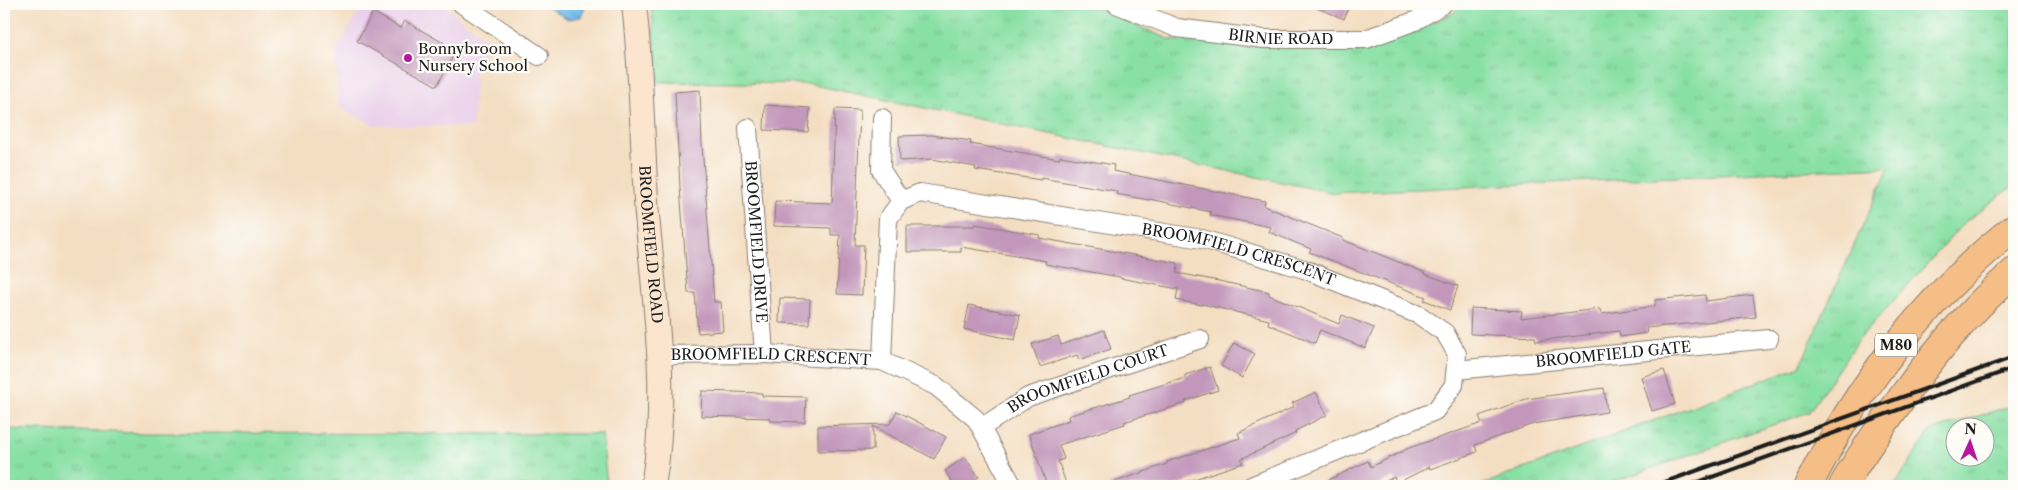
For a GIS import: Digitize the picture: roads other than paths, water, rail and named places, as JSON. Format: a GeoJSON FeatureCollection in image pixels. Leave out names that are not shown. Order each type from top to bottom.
{"type":"FeatureCollection","features":[{"type":"Feature","properties":{"kind":"highway","name":"M80"},"geometry":{"type":"LineString","coordinates":[[1808,486],[1825,451],[1886,357],[1942,292],[2014,228]]}},
{"type":"Feature","properties":{"kind":"highway","name":"M80"},"geometry":{"type":"LineString","coordinates":[[1843,486],[1856,462],[1925,365],[1952,332],[1986,296],[2014,272]]}},
{"type":"Feature","properties":{"kind":"street"},"geometry":{"type":"LineString","coordinates":[[462,4],[539,56]]}},
{"type":"Feature","properties":{"kind":"street","name":"BROOMFIELD ROAD"},"geometry":{"type":"LineString","coordinates":[[634,4],[647,213],[659,355],[660,423],[658,459],[653,486]]}},
{"type":"Feature","properties":{"kind":"street","name":"BIRNIE ROAD"},"geometry":{"type":"LineString","coordinates":[[1116,4],[1177,28],[1264,39],[1366,38],[1414,21],[1443,4]]}},
{"type":"Feature","properties":{"kind":"street"},"geometry":{"type":"LineString","coordinates":[[882,118],[881,170],[901,201]]}},
{"type":"Feature","properties":{"kind":"street","name":"BROOMFIELD DRIVE"},"geometry":{"type":"LineString","coordinates":[[748,128],[764,354]]}},
{"type":"Feature","properties":{"kind":"street","name":"BROOMFIELD CRESCENT"},"geometry":{"type":"LineString","coordinates":[[882,361],[888,219],[901,201],[920,193],[1202,239],[1304,269],[1419,315],[1445,333],[1457,354],[1454,385],[1434,411],[1250,486]]}},
{"type":"Feature","properties":{"kind":"street","name":"BROOMFIELD GATE"},"geometry":{"type":"LineString","coordinates":[[1456,370],[1769,338]]}},
{"type":"Feature","properties":{"kind":"street","name":"BROOMFIELD COURT"},"geometry":{"type":"LineString","coordinates":[[981,428],[1028,397],[1200,339]]}},
{"type":"Feature","properties":{"kind":"street","name":"BROOMFIELD CRESCENT"},"geometry":{"type":"LineString","coordinates":[[659,355],[764,354],[882,361],[936,386],[976,419],[1013,486]]}},
{"type":"Feature","properties":{"kind":"water"},"geometry":{"type":"Polygon","coordinates":[[[544,4],[584,4],[585,7],[581,17],[568,19],[544,4]]]}},
{"type":"Feature","properties":{"kind":"railway"},"geometry":{"type":"LineString","coordinates":[[1654,486],[2014,357]]}},
{"type":"Feature","properties":{"kind":"railway"},"geometry":{"type":"LineString","coordinates":[[1687,486],[2014,368]]}},
{"type":"Feature","properties":{"kind":"place","name":"Bonnybroom Nursery School"},"geometry":{"type":"Point","coordinates":[408,58]}}]}
